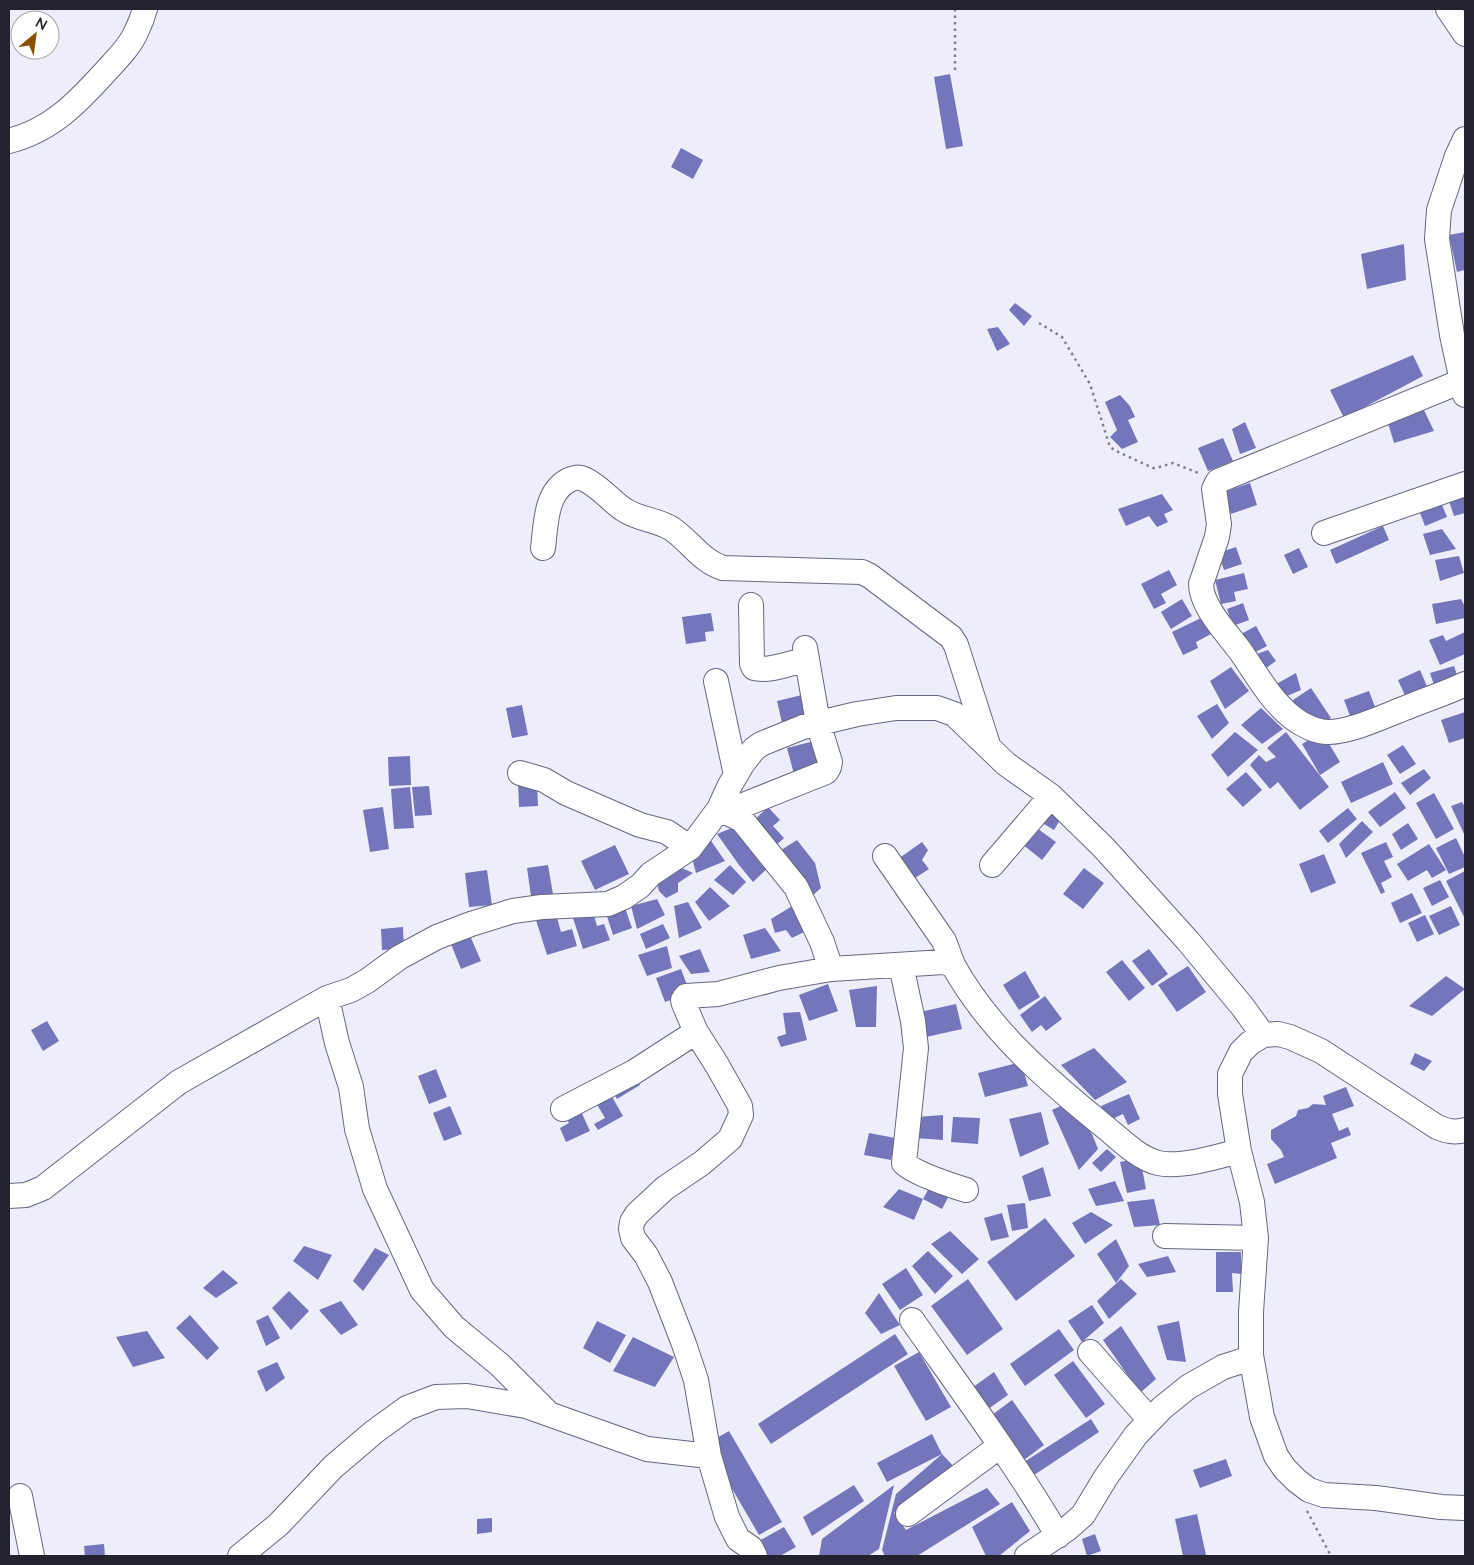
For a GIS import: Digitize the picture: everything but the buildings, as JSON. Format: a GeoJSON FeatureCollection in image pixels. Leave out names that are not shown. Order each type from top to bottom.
{"type":"FeatureCollection","features":[{"type":"Feature","properties":{"kind":"street"},"geometry":{"type":"LineString","coordinates":[[9,141],[46,126],[64,115],[121,54],[137,32],[145,9]]}},
{"type":"Feature","properties":{"kind":"street"},"geometry":{"type":"LineString","coordinates":[[1448,9],[1465,34]]}},
{"type":"Feature","properties":{"kind":"street"},"geometry":{"type":"LineString","coordinates":[[1465,139],[1457,156],[1439,210],[1437,240],[1452,335],[1464,389],[1218,481],[1214,489],[1219,524],[1217,537],[1201,584],[1201,592],[1212,614],[1267,690],[1293,718],[1311,728],[1327,732],[1342,730],[1374,720],[1465,684]]}},
{"type":"Feature","properties":{"kind":"street"},"geometry":{"type":"LineString","coordinates":[[543,548],[548,511],[552,498],[566,482],[575,477],[583,478],[590,482],[634,516],[672,529],[712,564],[724,568],[862,572],[951,637],[956,645],[988,747]]}},
{"type":"Feature","properties":{"kind":"street"},"geometry":{"type":"LineString","coordinates":[[1324,533],[1465,484]]}},
{"type":"Feature","properties":{"kind":"street"},"geometry":{"type":"LineString","coordinates":[[723,811],[826,772],[830,762],[818,723],[806,653],[774,667],[754,668],[752,664],[751,605]]}},
{"type":"Feature","properties":{"kind":"street"},"geometry":{"type":"LineString","coordinates":[[716,681],[736,775]]}},
{"type":"Feature","properties":{"kind":"street"},"geometry":{"type":"LineString","coordinates":[[9,1196],[26,1195],[43,1188],[179,1082],[327,998],[351,990],[400,957],[437,937],[471,924],[513,912],[542,907],[608,904],[617,901],[640,886],[651,874],[690,848],[723,811],[736,775],[749,755],[761,744],[818,723],[896,708],[937,708],[954,714],[1006,764],[1051,796],[1104,848],[1188,941],[1242,1006],[1263,1036]]}},
{"type":"Feature","properties":{"kind":"street"},"geometry":{"type":"LineString","coordinates":[[520,773],[544,780],[574,796],[640,825],[667,832],[690,848]]}},
{"type":"Feature","properties":{"kind":"street"},"geometry":{"type":"LineString","coordinates":[[992,865],[1051,796]]}},
{"type":"Feature","properties":{"kind":"street"},"geometry":{"type":"LineString","coordinates":[[723,811],[742,820],[796,887],[822,942],[831,969]]}},
{"type":"Feature","properties":{"kind":"street"},"geometry":{"type":"LineString","coordinates":[[885,856],[944,941],[953,964],[963,982],[998,1028],[1055,1087],[1136,1152],[1155,1162],[1165,1164],[1207,1160],[1240,1151]]}},
{"type":"Feature","properties":{"kind":"street"},"geometry":{"type":"LineString","coordinates":[[755,1556],[751,1548],[738,1538],[727,1517],[709,1456],[696,1380],[684,1344],[660,1282],[646,1255],[633,1238],[631,1229],[632,1222],[637,1214],[664,1188],[702,1163],[730,1139],[741,1115],[740,1106],[696,1032],[683,1000],[686,996],[718,994],[779,978],[831,969],[939,962],[953,964]]}},
{"type":"Feature","properties":{"kind":"street"},"geometry":{"type":"LineString","coordinates":[[901,965],[913,1021],[916,1048],[904,1163],[908,1167],[966,1190]]}},
{"type":"Feature","properties":{"kind":"street"},"geometry":{"type":"LineString","coordinates":[[327,998],[337,1043],[351,1087],[357,1129],[375,1189],[422,1290],[454,1327],[500,1364],[548,1413]]}},
{"type":"Feature","properties":{"kind":"street"},"geometry":{"type":"LineString","coordinates":[[562,1108],[634,1072],[696,1032]]}},
{"type":"Feature","properties":{"kind":"street"},"geometry":{"type":"LineString","coordinates":[[1465,1130],[1457,1132],[1446,1131],[1437,1127],[1321,1051],[1290,1037],[1278,1034],[1263,1036],[1250,1043],[1241,1052],[1230,1074],[1230,1094],[1240,1151],[1252,1202],[1256,1238],[1251,1312],[1251,1354],[1262,1417],[1276,1456],[1297,1481],[1310,1490],[1324,1495],[1376,1498],[1441,1507],[1465,1508]]}},
{"type":"Feature","properties":{"kind":"street"},"geometry":{"type":"LineString","coordinates":[[1165,1236],[1256,1238]]}},
{"type":"Feature","properties":{"kind":"street"},"geometry":{"type":"LineString","coordinates":[[912,1320],[1000,1446],[1058,1536]]}},
{"type":"Feature","properties":{"kind":"street"},"geometry":{"type":"LineString","coordinates":[[1090,1352],[1150,1420]]}},
{"type":"Feature","properties":{"kind":"street"},"geometry":{"type":"LineString","coordinates":[[1027,1556],[1068,1530],[1083,1514],[1106,1477],[1136,1435],[1162,1408],[1188,1387],[1223,1367],[1242,1361],[1251,1354]]}},
{"type":"Feature","properties":{"kind":"street"},"geometry":{"type":"LineString","coordinates":[[240,1556],[278,1524],[333,1467],[374,1432],[407,1408],[436,1398],[467,1396],[526,1406],[647,1449],[709,1456]]}},
{"type":"Feature","properties":{"kind":"street"},"geometry":{"type":"LineString","coordinates":[[908,1514],[1000,1446]]}},
{"type":"Feature","properties":{"kind":"street"},"geometry":{"type":"LineString","coordinates":[[20,1496],[32,1556]]}},
{"type":"Feature","properties":{"kind":"path"},"geometry":{"type":"LineString","coordinates":[[955,9],[955,71]]}},
{"type":"Feature","properties":{"kind":"path"},"geometry":{"type":"LineString","coordinates":[[1039,323],[1062,337],[1065,342],[1092,389],[1110,446],[1116,451],[1153,468],[1174,463],[1218,481]]}},
{"type":"Feature","properties":{"kind":"path"},"geometry":{"type":"LineString","coordinates":[[1306,1508],[1331,1556]]}}]}
